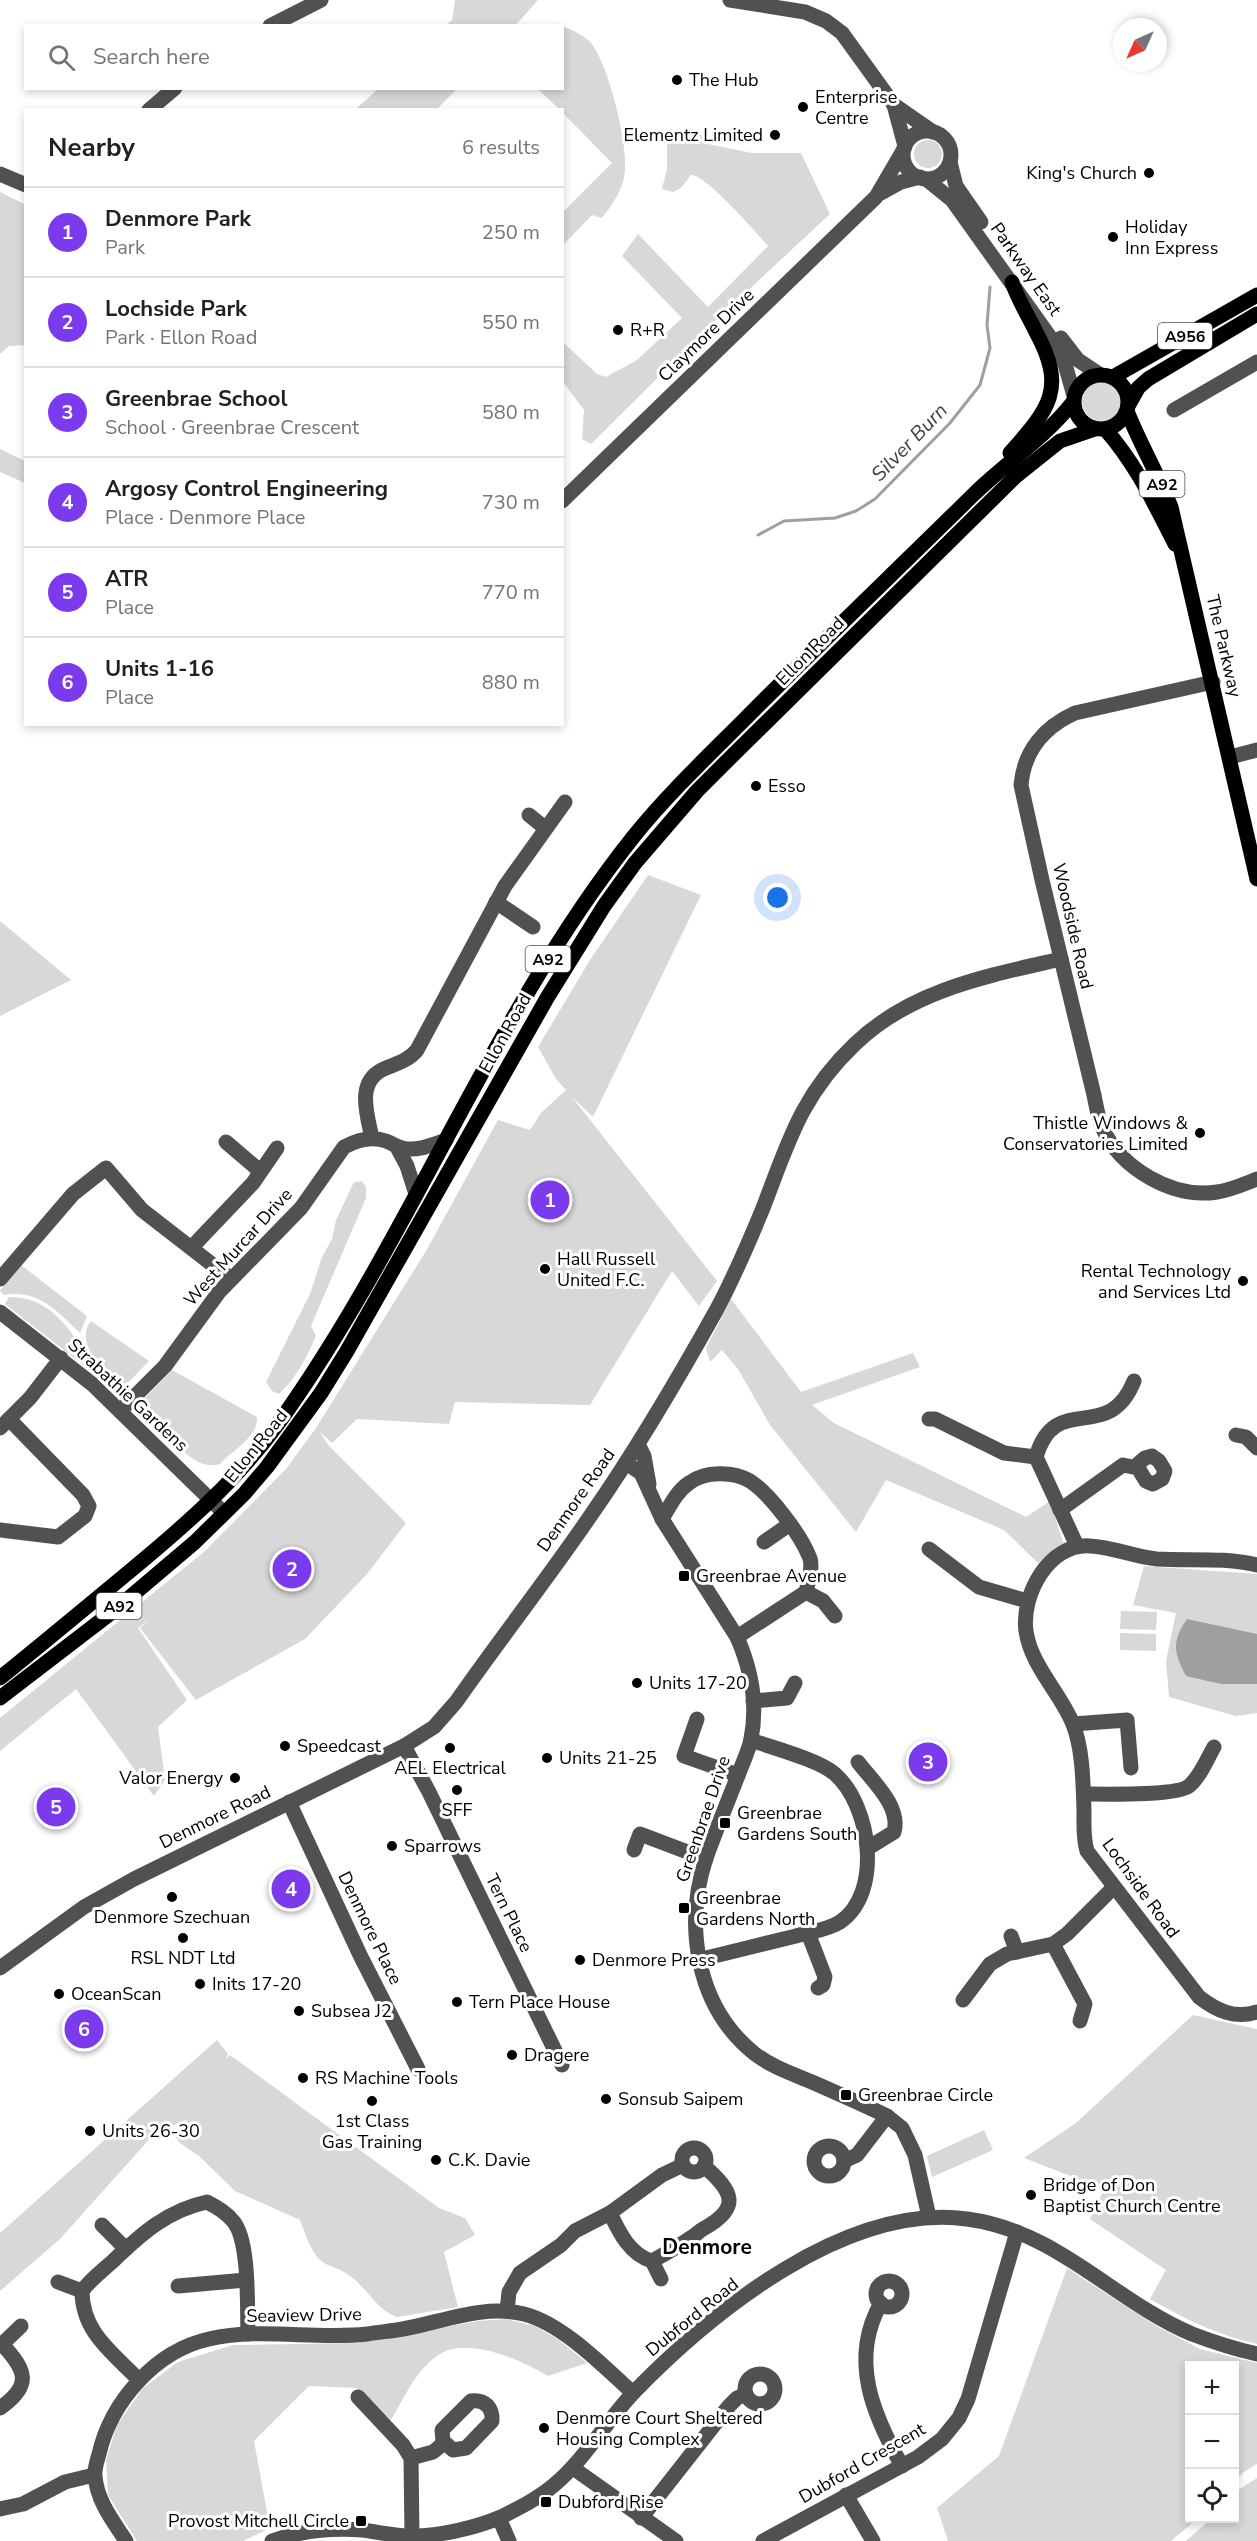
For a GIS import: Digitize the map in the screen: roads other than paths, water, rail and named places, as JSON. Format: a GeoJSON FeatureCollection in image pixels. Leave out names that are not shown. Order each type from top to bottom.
{"type":"FeatureCollection","features":[{"type":"Feature","properties":{"kind":"main road"},"geometry":{"type":"LineString","coordinates":[[979,489],[1041,415],[1052,387],[1053,372],[1048,354],[1022,307],[1012,282]]}},
{"type":"Feature","properties":{"kind":"main road","name":"A956"},"geometry":{"type":"LineString","coordinates":[[1106,376],[1257,295]]}},
{"type":"Feature","properties":{"kind":"main road","name":"A956"},"geometry":{"type":"LineString","coordinates":[[1127,409],[1138,388],[1148,379],[1257,314]]}},
{"type":"Feature","properties":{"kind":"main road","name":"A92"},"geometry":{"type":"LineString","coordinates":[[1106,376],[1123,386],[1127,409],[1118,423],[1100,429],[1080,420],[1074,399],[1083,381],[1106,376]]}},
{"type":"Feature","properties":{"kind":"main road","name":"Ellon Road"},"geometry":{"type":"LineString","coordinates":[[0,1678],[182,1529],[212,1501],[247,1462],[285,1413],[335,1338],[541,970],[590,895],[637,832],[680,784],[776,687],[979,489],[1052,428],[1074,399]]}},
{"type":"Feature","properties":{"kind":"main road","name":"The Parkway"},"geometry":{"type":"LineString","coordinates":[[1127,409],[1136,437],[1154,466],[1171,507],[1257,879]]}},
{"type":"Feature","properties":{"kind":"main road","name":"Ellon Road"},"geometry":{"type":"LineString","coordinates":[[0,1698],[116,1609],[195,1542],[267,1467],[321,1393],[403,1255],[548,998],[604,906],[635,863],[697,791],[985,505],[1049,448],[1073,435],[1100,429]]}},
{"type":"Feature","properties":{"kind":"main road","name":"The Parkway"},"geometry":{"type":"LineString","coordinates":[[1100,429],[1122,448],[1143,481],[1184,563]]}},
{"type":"Feature","properties":{"kind":"street"},"geometry":{"type":"LineString","coordinates":[[274,24],[321,0]]}},
{"type":"Feature","properties":{"kind":"street"},"geometry":{"type":"LineString","coordinates":[[730,0],[804,12],[826,21],[848,39],[894,105],[905,147],[906,166],[923,178],[938,176],[950,162],[949,145],[942,136],[894,105]]}},
{"type":"Feature","properties":{"kind":"street"},"geometry":{"type":"LineString","coordinates":[[151,108],[173,90]]}},
{"type":"Feature","properties":{"kind":"street"},"geometry":{"type":"LineString","coordinates":[[905,147],[917,134],[933,132]]}},
{"type":"Feature","properties":{"kind":"street","name":"Claymore Drive"},"geometry":{"type":"LineString","coordinates":[[876,197],[905,147]]}},
{"type":"Feature","properties":{"kind":"street","name":"Parkway East"},"geometry":{"type":"LineString","coordinates":[[950,162],[960,192],[1073,355],[1083,366],[1106,376]]}},
{"type":"Feature","properties":{"kind":"street"},"geometry":{"type":"LineString","coordinates":[[0,174],[24,184]]}},
{"type":"Feature","properties":{"kind":"street","name":"Claymore Drive"},"geometry":{"type":"LineString","coordinates":[[564,499],[876,197],[901,182],[923,178]]}},
{"type":"Feature","properties":{"kind":"street","name":"Parkway East"},"geometry":{"type":"LineString","coordinates":[[923,178],[952,200],[1059,350],[1074,399]]}},
{"type":"Feature","properties":{"kind":"street"},"geometry":{"type":"LineString","coordinates":[[1174,410],[1257,362]]}},
{"type":"Feature","properties":{"kind":"street","name":"Woodside Road"},"geometry":{"type":"LineString","coordinates":[[1213,682],[1074,713],[1055,723],[1031,749],[1022,773],[1021,785],[1102,1126],[1118,1151],[1147,1177],[1184,1191],[1218,1192],[1257,1179]]}},
{"type":"Feature","properties":{"kind":"street"},"geometry":{"type":"LineString","coordinates":[[1230,757],[1257,750]]}},
{"type":"Feature","properties":{"kind":"street"},"geometry":{"type":"LineString","coordinates":[[446,1140],[416,1149],[397,1147],[372,1138],[364,1100],[370,1081],[381,1070],[404,1062],[417,1050],[496,902],[565,802]]}},
{"type":"Feature","properties":{"kind":"street"},"geometry":{"type":"LineString","coordinates":[[529,815],[545,828]]}},
{"type":"Feature","properties":{"kind":"street"},"geometry":{"type":"LineString","coordinates":[[496,902],[533,927]]}},
{"type":"Feature","properties":{"kind":"street","name":"Denmore Road"},"geometry":{"type":"LineString","coordinates":[[0,1968],[46,1933],[99,1898],[148,1871],[404,1746],[434,1727],[456,1702],[585,1524],[638,1444],[723,1297],[753,1232],[793,1126],[813,1093],[842,1057],[882,1022],[923,998],[974,980],[1061,959]]}},
{"type":"Feature","properties":{"kind":"street","name":"West Murcar Drive"},"geometry":{"type":"LineString","coordinates":[[120,1411],[165,1366],[213,1299],[301,1208],[341,1150],[355,1142],[372,1138]]}},
{"type":"Feature","properties":{"kind":"street"},"geometry":{"type":"LineString","coordinates":[[226,1142],[260,1171]]}},
{"type":"Feature","properties":{"kind":"street"},"geometry":{"type":"LineString","coordinates":[[397,1147],[407,1166],[416,1194]]}},
{"type":"Feature","properties":{"kind":"street"},"geometry":{"type":"LineString","coordinates":[[192,1247],[247,1190],[277,1148]]}},
{"type":"Feature","properties":{"kind":"street"},"geometry":{"type":"LineString","coordinates":[[0,1279],[73,1194],[106,1168],[142,1210],[231,1279]]}},
{"type":"Feature","properties":{"kind":"street","name":"Strabathie Gardens"},"geometry":{"type":"LineString","coordinates":[[0,1312],[61,1358],[120,1411],[224,1513]]}},
{"type":"Feature","properties":{"kind":"street"},"geometry":{"type":"LineString","coordinates":[[0,1530],[58,1538],[85,1516],[88,1509],[88,1502],[83,1495],[5,1423],[30,1398],[61,1358]]}},
{"type":"Feature","properties":{"kind":"street"},"geometry":{"type":"LineString","coordinates":[[1077,1546],[1036,1456],[1042,1441],[1054,1425],[1064,1420],[1101,1416],[1112,1411],[1127,1397],[1134,1381]]}},
{"type":"Feature","properties":{"kind":"street"},"geometry":{"type":"LineString","coordinates":[[929,1419],[935,1419],[1004,1453],[1036,1456]]}},
{"type":"Feature","properties":{"kind":"street"},"geometry":{"type":"LineString","coordinates":[[1236,1435],[1246,1437],[1256,1443]]}},
{"type":"Feature","properties":{"kind":"street","name":"Greenbrae Drive"},"geometry":{"type":"LineString","coordinates":[[638,1444],[644,1456],[650,1492]]}},
{"type":"Feature","properties":{"kind":"street","name":"Greenbrae Drive"},"geometry":{"type":"LineString","coordinates":[[626,1463],[640,1473],[662,1519],[737,1637],[746,1658],[753,1701],[751,1740],[706,1859],[698,1891],[696,1931],[698,1960],[706,1988],[731,2030],[755,2054],[778,2068],[887,2116],[902,2128],[915,2155],[929,2217]]}},
{"type":"Feature","properties":{"kind":"street"},"geometry":{"type":"LineString","coordinates":[[1060,1510],[1123,1465],[1138,1468]]}},
{"type":"Feature","properties":{"kind":"street"},"geometry":{"type":"LineString","coordinates":[[662,1519],[678,1492],[690,1481],[711,1474],[738,1476],[750,1481],[762,1491],[790,1524],[811,1558],[806,1592],[737,1637]]}},
{"type":"Feature","properties":{"kind":"street"},"geometry":{"type":"LineString","coordinates":[[764,1542],[790,1524]]}},
{"type":"Feature","properties":{"kind":"street"},"geometry":{"type":"LineString","coordinates":[[929,1549],[979,1587],[1027,1601],[1047,1567],[1061,1555],[1077,1546],[1106,1548],[1148,1558],[1257,1565]]}},
{"type":"Feature","properties":{"kind":"street"},"geometry":{"type":"LineString","coordinates":[[806,1592],[823,1601],[835,1616]]}},
{"type":"Feature","properties":{"kind":"street","name":"Lochside Road"},"geometry":{"type":"LineString","coordinates":[[1027,1601],[1029,1642],[1036,1659],[1073,1724],[1078,1744],[1084,1794],[1084,1842],[1087,1851],[1200,1997],[1209,2005],[1228,2014],[1241,2016],[1257,2012]]}},
{"type":"Feature","properties":{"kind":"street"},"geometry":{"type":"LineString","coordinates":[[753,1701],[787,1698],[795,1683]]}},
{"type":"Feature","properties":{"kind":"street"},"geometry":{"type":"LineString","coordinates":[[697,1719],[684,1755],[738,1775]]}},
{"type":"Feature","properties":{"kind":"street"},"geometry":{"type":"LineString","coordinates":[[1073,1724],[1127,1720],[1131,1768]]}},
{"type":"Feature","properties":{"kind":"street"},"geometry":{"type":"LineString","coordinates":[[698,1960],[836,1925],[855,1906],[865,1878],[867,1848],[862,1819],[847,1787],[835,1773],[823,1766],[751,1740]]}},
{"type":"Feature","properties":{"kind":"street","name":"Tern Place"},"geometry":{"type":"LineString","coordinates":[[404,1746],[562,2065]]}},
{"type":"Feature","properties":{"kind":"street"},"geometry":{"type":"LineString","coordinates":[[1084,1794],[1182,1789],[1207,1773],[1214,1747]]}},
{"type":"Feature","properties":{"kind":"street"},"geometry":{"type":"LineString","coordinates":[[858,1762],[891,1806],[896,1817],[894,1832],[867,1848]]}},
{"type":"Feature","properties":{"kind":"street","name":"Denmore Place"},"geometry":{"type":"LineString","coordinates":[[289,1802],[360,1955],[418,2069]]}},
{"type":"Feature","properties":{"kind":"street"},"geometry":{"type":"LineString","coordinates":[[634,1850],[640,1834],[706,1859]]}},
{"type":"Feature","properties":{"kind":"street"},"geometry":{"type":"LineString","coordinates":[[963,2000],[990,1964],[1007,1954],[1053,1944],[1067,1934],[1114,1887]]}},
{"type":"Feature","properties":{"kind":"street"},"geometry":{"type":"LineString","coordinates":[[808,1933],[825,1977],[823,1985],[818,1988]]}},
{"type":"Feature","properties":{"kind":"street"},"geometry":{"type":"LineString","coordinates":[[1011,1936],[1017,1952]]}},
{"type":"Feature","properties":{"kind":"street"},"geometry":{"type":"LineString","coordinates":[[1053,1944],[1080,1992],[1087,2015]]}},
{"type":"Feature","properties":{"kind":"street"},"geometry":{"type":"LineString","coordinates":[[844,2161],[856,2155],[887,2116]]}},
{"type":"Feature","properties":{"kind":"street"},"geometry":{"type":"LineString","coordinates":[[507,2310],[509,2292],[520,2272],[561,2245],[575,2231],[610,2213],[662,2175],[683,2165],[684,2152],[695,2147],[705,2155],[704,2166],[716,2176],[725,2189],[729,2207],[724,2216],[713,2225],[652,2261]]}},
{"type":"Feature","properties":{"kind":"street"},"geometry":{"type":"LineString","coordinates":[[139,2380],[87,2322],[82,2308],[82,2291],[97,2274],[149,2228],[170,2214],[208,2195],[235,2222],[245,2253],[248,2334]]}},
{"type":"Feature","properties":{"kind":"street"},"geometry":{"type":"LineString","coordinates":[[610,2213],[620,2234],[634,2251],[652,2261],[661,2279]]}},
{"type":"Feature","properties":{"kind":"street","name":"Dubford Road"},"geometry":{"type":"LineString","coordinates":[[277,2540],[308,2532],[339,2530],[412,2536],[452,2530],[499,2518],[540,2495],[573,2468],[633,2393],[670,2357],[734,2303],[812,2254],[848,2236],[883,2224],[929,2217],[967,2219],[995,2224],[1044,2243],[1071,2258],[1142,2305],[1191,2333],[1257,2354]]}},
{"type":"Feature","properties":{"kind":"street"},"geometry":{"type":"LineString","coordinates":[[102,2224],[126,2248]]}},
{"type":"Feature","properties":{"kind":"street","name":"Dubford Crescent"},"geometry":{"type":"LineString","coordinates":[[763,2541],[933,2447],[959,2418],[968,2399],[1017,2232]]}},
{"type":"Feature","properties":{"kind":"street"},"geometry":{"type":"LineString","coordinates":[[178,2286],[246,2280]]}},
{"type":"Feature","properties":{"kind":"street"},"geometry":{"type":"LineString","coordinates":[[58,2282],[82,2291]]}},
{"type":"Feature","properties":{"kind":"street"},"geometry":{"type":"LineString","coordinates":[[880,2303],[870,2321],[866,2349],[867,2384],[876,2417],[902,2466]]}},
{"type":"Feature","properties":{"kind":"street","name":"Seaview Drive"},"geometry":{"type":"LineString","coordinates":[[94,2475],[108,2427],[127,2394],[139,2380],[175,2353],[208,2339],[248,2334],[361,2334],[404,2329],[479,2313],[507,2310],[527,2315],[554,2327],[633,2393]]}},
{"type":"Feature","properties":{"kind":"street"},"geometry":{"type":"LineString","coordinates":[[0,2408],[20,2391],[22,2377],[17,2361],[1,2345],[21,2326]]}},
{"type":"Feature","properties":{"kind":"street"},"geometry":{"type":"LineString","coordinates":[[641,2518],[729,2406],[737,2398],[746,2394]]}},
{"type":"Feature","properties":{"kind":"street"},"geometry":{"type":"LineString","coordinates":[[358,2397],[403,2445],[411,2458],[412,2536]]}},
{"type":"Feature","properties":{"kind":"street"},"geometry":{"type":"LineString","coordinates":[[411,2458],[433,2452],[444,2443]]}},
{"type":"Feature","properties":{"kind":"street"},"geometry":{"type":"LineString","coordinates":[[573,2468],[676,2541]]}},
{"type":"Feature","properties":{"kind":"street"},"geometry":{"type":"LineString","coordinates":[[0,2509],[23,2504],[65,2482],[94,2475],[102,2503],[126,2541]]}},
{"type":"Feature","properties":{"kind":"street"},"geometry":{"type":"LineString","coordinates":[[846,2495],[873,2541]]}},
{"type":"Feature","properties":{"kind":"street"},"geometry":{"type":"LineString","coordinates":[[499,2518],[509,2541]]}},
{"type":"Feature","properties":{"kind":"waterway","name":"Silver Burn"},"geometry":{"type":"LineString","coordinates":[[758,535],[784,521],[835,518],[856,511],[875,499],[950,423],[980,385],[990,348],[987,325],[990,287]]}},
{"type":"Feature","properties":{"kind":"place","name":"The Hub"},"geometry":{"type":"Point","coordinates":[677,80]}},
{"type":"Feature","properties":{"kind":"place","name":"Enterprise Centre"},"geometry":{"type":"Point","coordinates":[803,107]}},
{"type":"Feature","properties":{"kind":"place","name":"Elementz Limited"},"geometry":{"type":"Point","coordinates":[775,135]}},
{"type":"Feature","properties":{"kind":"place","name":"King's Church"},"geometry":{"type":"Point","coordinates":[1149,173]}},
{"type":"Feature","properties":{"kind":"place","name":"Holiday Inn Express"},"geometry":{"type":"Point","coordinates":[1113,237]}},
{"type":"Feature","properties":{"kind":"place","name":"R+R"},"geometry":{"type":"Point","coordinates":[618,330]}},
{"type":"Feature","properties":{"kind":"place","name":"Esso"},"geometry":{"type":"Point","coordinates":[756,786]}},
{"type":"Feature","properties":{"kind":"place","name":"Thistle Windows & Conservatories Limited"},"geometry":{"type":"Point","coordinates":[1200,1133]}},
{"type":"Feature","properties":{"kind":"place","name":"Denmore Park"},"geometry":{"type":"Point","coordinates":[550,1200]}},
{"type":"Feature","properties":{"kind":"place","name":"Hall Russell United F.C."},"geometry":{"type":"Point","coordinates":[545,1269]}},
{"type":"Feature","properties":{"kind":"place","name":"Rental Technology and Services Ltd"},"geometry":{"type":"Point","coordinates":[1243,1281]}},
{"type":"Feature","properties":{"kind":"place","name":"Lochside Park"},"geometry":{"type":"Point","coordinates":[292,1569]}},
{"type":"Feature","properties":{"kind":"place","name":"Greenbrae Avenue"},"geometry":{"type":"Point","coordinates":[684,1576]}},
{"type":"Feature","properties":{"kind":"place","name":"Units 17-20"},"geometry":{"type":"Point","coordinates":[637,1683]}},
{"type":"Feature","properties":{"kind":"place","name":"Speedcast"},"geometry":{"type":"Point","coordinates":[285,1746]}},
{"type":"Feature","properties":{"kind":"place","name":"AEL Electrical"},"geometry":{"type":"Point","coordinates":[450,1748]}},
{"type":"Feature","properties":{"kind":"place","name":"Units 21-25"},"geometry":{"type":"Point","coordinates":[547,1758]}},
{"type":"Feature","properties":{"kind":"place","name":"Greenbrae School"},"geometry":{"type":"Point","coordinates":[928,1762]}},
{"type":"Feature","properties":{"kind":"place","name":"Valor Energy"},"geometry":{"type":"Point","coordinates":[235,1778]}},
{"type":"Feature","properties":{"kind":"place","name":"SFF"},"geometry":{"type":"Point","coordinates":[457,1790]}},
{"type":"Feature","properties":{"kind":"place","name":"ATR"},"geometry":{"type":"Point","coordinates":[56,1807]}},
{"type":"Feature","properties":{"kind":"place","name":"Greenbrae Gardens South"},"geometry":{"type":"Point","coordinates":[725,1823]}},
{"type":"Feature","properties":{"kind":"place","name":"Sparrows"},"geometry":{"type":"Point","coordinates":[392,1846]}},
{"type":"Feature","properties":{"kind":"place","name":"Argosy Control Engineering"},"geometry":{"type":"Point","coordinates":[291,1889]}},
{"type":"Feature","properties":{"kind":"place","name":"Denmore Szechuan"},"geometry":{"type":"Point","coordinates":[172,1897]}},
{"type":"Feature","properties":{"kind":"place","name":"Greenbrae Gardens North"},"geometry":{"type":"Point","coordinates":[684,1908]}},
{"type":"Feature","properties":{"kind":"place","name":"RSL NDT Ltd"},"geometry":{"type":"Point","coordinates":[183,1938]}},
{"type":"Feature","properties":{"kind":"place","name":"Denmore Press"},"geometry":{"type":"Point","coordinates":[580,1960]}},
{"type":"Feature","properties":{"kind":"place","name":"Inits 17-20"},"geometry":{"type":"Point","coordinates":[200,1984]}},
{"type":"Feature","properties":{"kind":"place","name":"OceanScan"},"geometry":{"type":"Point","coordinates":[59,1994]}},
{"type":"Feature","properties":{"kind":"place","name":"Tern Place House"},"geometry":{"type":"Point","coordinates":[457,2002]}},
{"type":"Feature","properties":{"kind":"place","name":"Subsea J2"},"geometry":{"type":"Point","coordinates":[299,2011]}},
{"type":"Feature","properties":{"kind":"place","name":"Units 1-16"},"geometry":{"type":"Point","coordinates":[84,2029]}},
{"type":"Feature","properties":{"kind":"place","name":"Dragere"},"geometry":{"type":"Point","coordinates":[512,2055]}},
{"type":"Feature","properties":{"kind":"place","name":"RS Machine Tools"},"geometry":{"type":"Point","coordinates":[303,2078]}},
{"type":"Feature","properties":{"kind":"place","name":"Greenbrae Circle"},"geometry":{"type":"Point","coordinates":[846,2095]}},
{"type":"Feature","properties":{"kind":"place","name":"Sonsub Saipem"},"geometry":{"type":"Point","coordinates":[606,2099]}},
{"type":"Feature","properties":{"kind":"place","name":"1st Class Gas Training"},"geometry":{"type":"Point","coordinates":[372,2101]}},
{"type":"Feature","properties":{"kind":"place","name":"Units 26-30"},"geometry":{"type":"Point","coordinates":[90,2131]}},
{"type":"Feature","properties":{"kind":"place","name":"C.K. Davie"},"geometry":{"type":"Point","coordinates":[436,2160]}},
{"type":"Feature","properties":{"kind":"place","name":"Bridge of Don Baptist Church Centre"},"geometry":{"type":"Point","coordinates":[1031,2195]}},
{"type":"Feature","properties":{"kind":"place","name":"Denmore Court Sheltered Housing Complex"},"geometry":{"type":"Point","coordinates":[544,2428]}},
{"type":"Feature","properties":{"kind":"place","name":"Dubford Rise"},"geometry":{"type":"Point","coordinates":[546,2502]}},
{"type":"Feature","properties":{"kind":"place","name":"Provost Mitchell Circle"},"geometry":{"type":"Point","coordinates":[361,2521]}},
{"type":"Feature","properties":{"kind":"district","name":"Denmore"},"geometry":{"type":"Point","coordinates":[707,2247]}}]}
